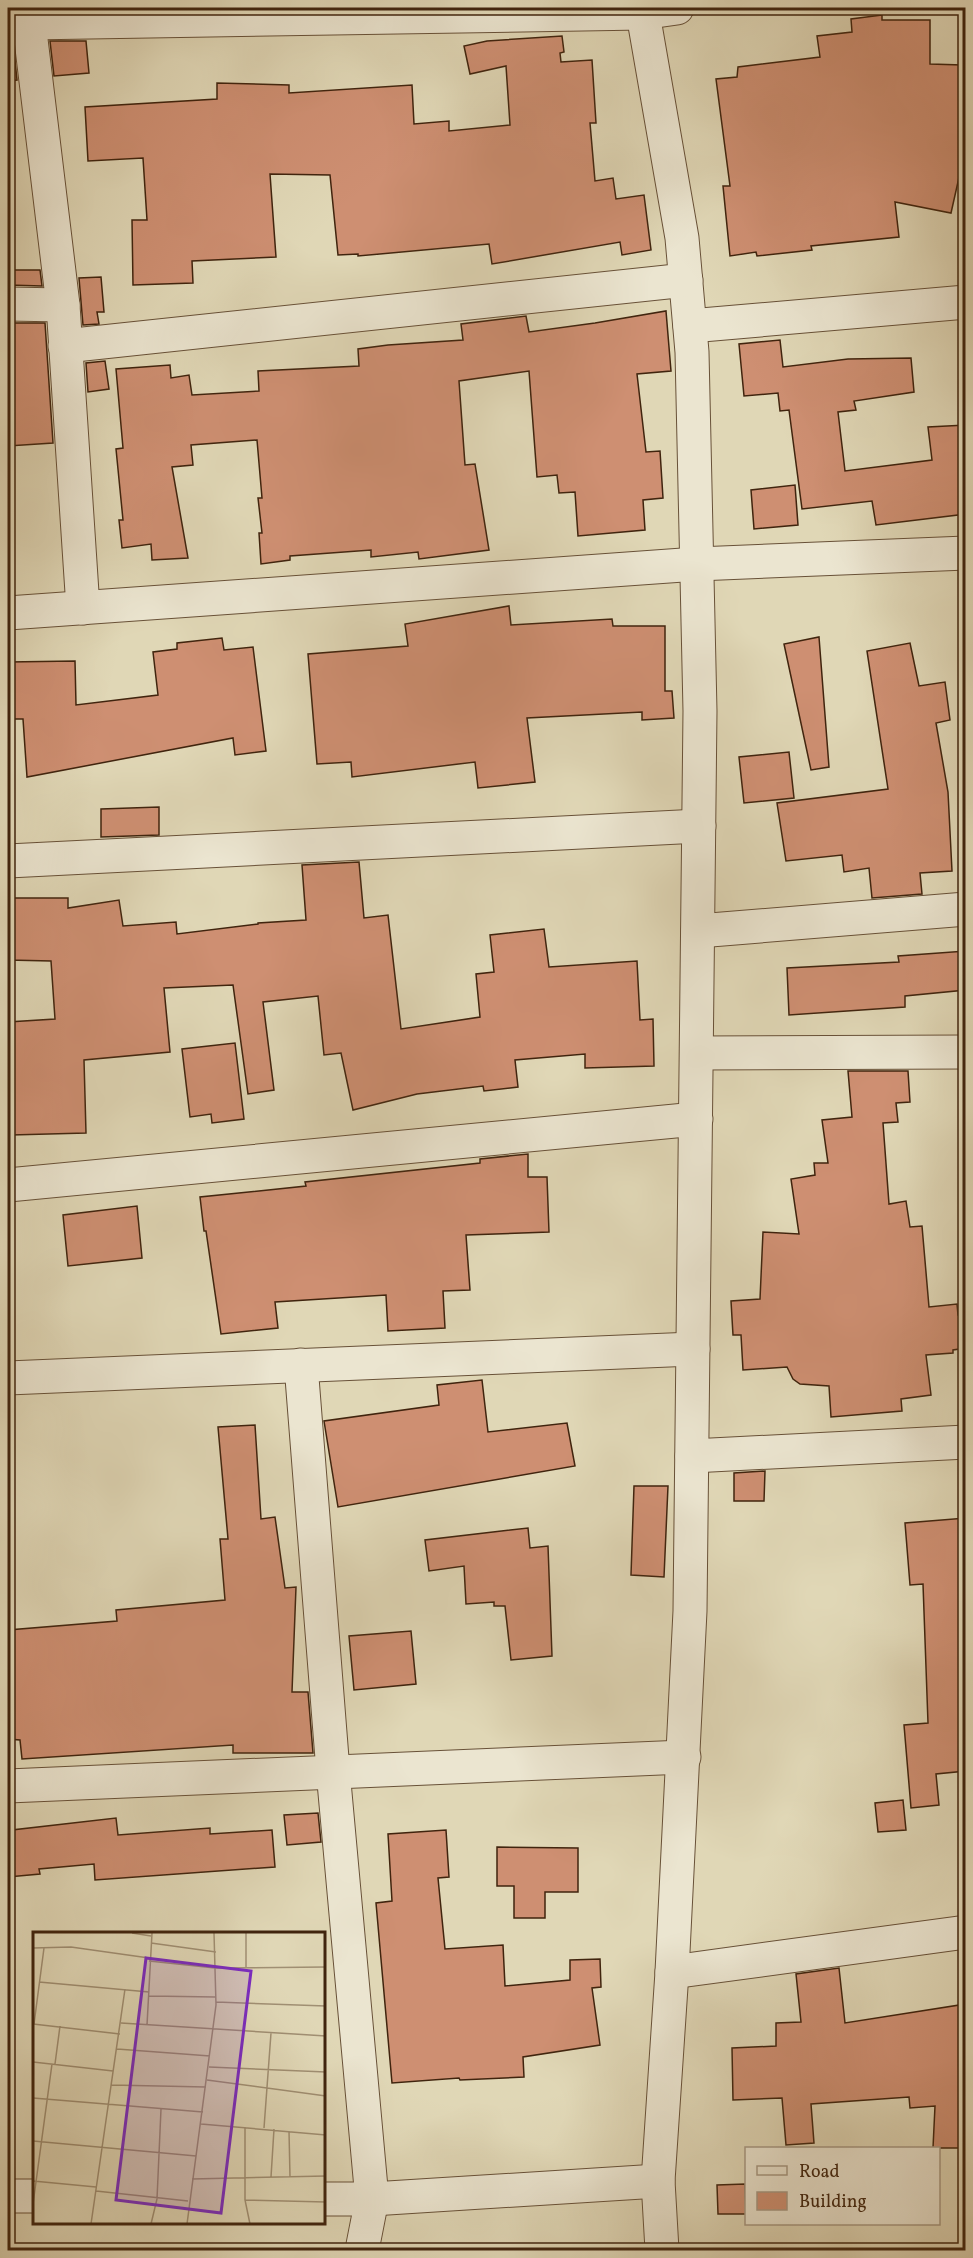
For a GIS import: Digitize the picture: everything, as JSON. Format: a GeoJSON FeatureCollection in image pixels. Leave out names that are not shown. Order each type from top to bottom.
{"type":"FeatureCollection","features":[{"type":"Feature","properties":{"kind":"street"},"geometry":{"type":"LineString","coordinates":[[83,608],[63,305],[29,15],[677,8]]}},
{"type":"Feature","properties":{"kind":"street"},"geometry":{"type":"LineString","coordinates":[[642,10],[682,238],[690,326],[700,711],[690,1611],[672,1972],[658,2181],[662,2250]]}},
{"type":"Feature","properties":{"kind":"street"},"geometry":{"type":"LineString","coordinates":[[65,346],[686,280]]}},
{"type":"Feature","properties":{"kind":"street"},"geometry":{"type":"LineString","coordinates":[[690,326],[966,302]]}},
{"type":"Feature","properties":{"kind":"street"},"geometry":{"type":"LineString","coordinates":[[8,304],[63,305]]}},
{"type":"Feature","properties":{"kind":"street"},"geometry":{"type":"LineString","coordinates":[[8,613],[697,564],[966,553]]}},
{"type":"Feature","properties":{"kind":"street"},"geometry":{"type":"LineString","coordinates":[[8,861],[699,826]]}},
{"type":"Feature","properties":{"kind":"street"},"geometry":{"type":"LineString","coordinates":[[698,931],[966,909]]}},
{"type":"Feature","properties":{"kind":"street"},"geometry":{"type":"LineString","coordinates":[[697,1053],[966,1052]]}},
{"type":"Feature","properties":{"kind":"street"},"geometry":{"type":"LineString","coordinates":[[8,1185],[696,1119]]}},
{"type":"Feature","properties":{"kind":"street"},"geometry":{"type":"LineString","coordinates":[[8,1378],[693,1348]]}},
{"type":"Feature","properties":{"kind":"street"},"geometry":{"type":"LineString","coordinates":[[301,1365],[333,1771],[372,2199],[362,2250]]}},
{"type":"Feature","properties":{"kind":"street"},"geometry":{"type":"LineString","coordinates":[[692,1456],[966,1442]]}},
{"type":"Feature","properties":{"kind":"street"},"geometry":{"type":"LineString","coordinates":[[8,1786],[684,1757]]}},
{"type":"Feature","properties":{"kind":"street"},"geometry":{"type":"LineString","coordinates":[[672,1972],[966,1932]]}},
{"type":"Feature","properties":{"kind":"street"},"geometry":{"type":"LineString","coordinates":[[326,2199],[372,2199],[658,2181]]}},
{"type":"Feature","properties":{"kind":"street"},"geometry":{"type":"LineString","coordinates":[[8,2196],[33,2196]]}},
{"type":"Feature","properties":{"kind":"building"},"geometry":{"type":"Polygon","coordinates":[[[10,13],[17,80],[10,81],[8,14],[10,13]]]}},
{"type":"Feature","properties":{"kind":"building"},"geometry":{"type":"Polygon","coordinates":[[[882,15],[882,20],[930,20],[930,64],[962,65],[960,124],[966,124],[966,164],[962,164],[951,213],[895,202],[899,237],[811,246],[812,250],[757,256],[756,252],[730,256],[723,186],[730,186],[716,79],[737,77],[738,67],[820,57],[817,36],[852,32],[851,19],[882,15]]]}},
{"type":"Feature","properties":{"kind":"building"},"geometry":{"type":"Polygon","coordinates":[[[562,36],[564,52],[560,53],[561,62],[592,60],[596,123],[590,123],[595,181],[613,178],[616,199],[644,195],[651,250],[622,255],[620,242],[492,264],[489,244],[358,256],[358,254],[338,255],[330,175],[270,174],[276,257],[192,261],[193,283],[133,285],[132,220],[147,220],[143,158],[88,161],[85,107],[217,99],[217,83],[289,85],[289,93],[412,85],[414,124],[449,121],[449,131],[510,125],[506,66],[470,74],[464,46],[487,41],[562,36]]]}},
{"type":"Feature","properties":{"kind":"building"},"geometry":{"type":"Polygon","coordinates":[[[50,41],[86,41],[89,73],[54,76],[50,41]]]}},
{"type":"Feature","properties":{"kind":"building"},"geometry":{"type":"Polygon","coordinates":[[[13,270],[40,270],[42,286],[8,285],[8,272],[13,272],[13,270]]]}},
{"type":"Feature","properties":{"kind":"building"},"geometry":{"type":"Polygon","coordinates":[[[101,277],[104,312],[97,312],[99,324],[83,325],[79,278],[101,277]]]}},
{"type":"Feature","properties":{"kind":"building"},"geometry":{"type":"Polygon","coordinates":[[[666,311],[671,371],[637,374],[646,452],[660,451],[663,498],[643,500],[645,530],[578,536],[575,492],[559,493],[557,475],[537,477],[529,371],[459,381],[465,465],[475,464],[489,550],[419,559],[418,552],[371,557],[371,550],[290,556],[290,560],[261,564],[259,533],[262,533],[258,498],[262,498],[257,440],[191,445],[193,465],[172,467],[188,558],[152,560],[151,544],[122,548],[119,520],[123,520],[116,449],[123,448],[116,369],[170,365],[171,378],[189,375],[192,395],[259,391],[258,371],[359,366],[358,349],[463,340],[461,324],[526,316],[529,332],[666,311]]]}},
{"type":"Feature","properties":{"kind":"building"},"geometry":{"type":"Polygon","coordinates":[[[8,323],[45,323],[53,443],[8,446],[8,323]]]}},
{"type":"Feature","properties":{"kind":"building"},"geometry":{"type":"Polygon","coordinates":[[[780,340],[783,367],[848,359],[911,358],[914,392],[854,401],[856,410],[838,412],[845,471],[932,460],[928,427],[966,425],[966,514],[876,525],[872,501],[802,509],[789,410],[780,411],[778,393],[744,396],[739,344],[780,340]]]}},
{"type":"Feature","properties":{"kind":"building"},"geometry":{"type":"Polygon","coordinates":[[[105,361],[109,389],[88,392],[86,363],[105,361]]]}},
{"type":"Feature","properties":{"kind":"building"},"geometry":{"type":"Polygon","coordinates":[[[795,485],[798,525],[754,529],[751,490],[795,485]]]}},
{"type":"Feature","properties":{"kind":"building"},"geometry":{"type":"Polygon","coordinates":[[[509,606],[511,625],[612,619],[613,626],[665,626],[665,691],[672,691],[674,718],[642,720],[642,712],[527,718],[535,782],[478,788],[475,762],[352,777],[351,762],[317,764],[308,654],[408,646],[405,624],[509,606]]]}},
{"type":"Feature","properties":{"kind":"building"},"geometry":{"type":"Polygon","coordinates":[[[819,637],[829,767],[811,770],[784,644],[819,637]]]}},
{"type":"Feature","properties":{"kind":"building"},"geometry":{"type":"Polygon","coordinates":[[[222,638],[224,650],[253,647],[266,751],[235,755],[233,738],[27,777],[23,719],[8,719],[8,662],[75,661],[76,705],[158,695],[153,652],[177,649],[177,643],[222,638]]]}},
{"type":"Feature","properties":{"kind":"building"},"geometry":{"type":"Polygon","coordinates":[[[910,643],[919,686],[945,682],[950,720],[936,723],[948,792],[952,871],[920,873],[922,894],[872,898],[869,868],[844,872],[842,855],[786,861],[777,803],[888,789],[867,651],[910,643]]]}},
{"type":"Feature","properties":{"kind":"building"},"geometry":{"type":"Polygon","coordinates":[[[789,752],[794,798],[744,803],[739,757],[789,752]]]}},
{"type":"Feature","properties":{"kind":"building"},"geometry":{"type":"Polygon","coordinates":[[[159,807],[159,835],[101,837],[101,809],[159,807]]]}},
{"type":"Feature","properties":{"kind":"building"},"geometry":{"type":"Polygon","coordinates":[[[359,862],[364,918],[388,915],[401,1029],[480,1017],[476,974],[494,972],[490,935],[544,929],[549,967],[637,961],[640,1020],[653,1019],[654,1066],[585,1068],[585,1054],[515,1060],[518,1087],[484,1091],[483,1086],[417,1094],[353,1110],[341,1053],[324,1055],[318,996],[263,1002],[274,1090],[248,1094],[233,985],[164,988],[170,1052],[84,1060],[86,1133],[11,1135],[8,1022],[55,1019],[51,961],[8,960],[8,898],[68,898],[68,908],[119,900],[123,926],[176,922],[177,934],[258,923],[306,920],[302,865],[359,862]]]}},
{"type":"Feature","properties":{"kind":"building"},"geometry":{"type":"Polygon","coordinates":[[[966,951],[966,990],[905,996],[905,1007],[789,1015],[787,968],[899,962],[898,956],[966,951]]]}},
{"type":"Feature","properties":{"kind":"building"},"geometry":{"type":"Polygon","coordinates":[[[235,1043],[244,1119],[212,1123],[211,1114],[190,1117],[182,1049],[235,1043]]]}},
{"type":"Feature","properties":{"kind":"building"},"geometry":{"type":"Polygon","coordinates":[[[848,1071],[908,1071],[910,1102],[896,1103],[898,1122],[883,1123],[889,1204],[906,1201],[910,1227],[922,1226],[929,1307],[957,1304],[958,1315],[966,1314],[966,1348],[953,1350],[953,1353],[926,1355],[931,1395],[901,1399],[902,1411],[831,1417],[829,1386],[800,1384],[793,1379],[787,1367],[743,1370],[741,1335],[733,1335],[731,1301],[760,1299],[763,1232],[799,1234],[791,1179],[815,1175],[814,1163],[828,1163],[822,1120],[852,1117],[848,1071]]]}},
{"type":"Feature","properties":{"kind":"building"},"geometry":{"type":"Polygon","coordinates":[[[528,1154],[528,1177],[547,1177],[549,1232],[466,1235],[470,1290],[443,1291],[445,1328],[388,1331],[386,1295],[275,1302],[278,1328],[221,1334],[200,1197],[306,1186],[305,1182],[480,1163],[480,1159],[528,1154]]]}},
{"type":"Feature","properties":{"kind":"building"},"geometry":{"type":"Polygon","coordinates":[[[137,1206],[142,1258],[68,1266],[63,1215],[137,1206]]]}},
{"type":"Feature","properties":{"kind":"building"},"geometry":{"type":"Polygon","coordinates":[[[482,1380],[488,1432],[567,1423],[575,1466],[338,1507],[324,1421],[439,1405],[437,1385],[482,1380]]]}},
{"type":"Feature","properties":{"kind":"building"},"geometry":{"type":"Polygon","coordinates":[[[255,1425],[261,1519],[275,1517],[285,1588],[296,1587],[292,1692],[308,1692],[313,1753],[233,1753],[233,1745],[22,1759],[20,1740],[8,1739],[8,1630],[117,1621],[116,1610],[225,1600],[220,1539],[228,1539],[218,1427],[255,1425]]]}},
{"type":"Feature","properties":{"kind":"building"},"geometry":{"type":"Polygon","coordinates":[[[765,1471],[764,1501],[734,1501],[734,1473],[765,1471]]]}},
{"type":"Feature","properties":{"kind":"building"},"geometry":{"type":"Polygon","coordinates":[[[634,1486],[668,1486],[664,1577],[631,1575],[634,1486]]]}},
{"type":"Feature","properties":{"kind":"building"},"geometry":{"type":"Polygon","coordinates":[[[966,1518],[966,1771],[936,1774],[939,1805],[911,1808],[904,1725],[928,1723],[923,1584],[910,1585],[905,1523],[966,1518]]]}},
{"type":"Feature","properties":{"kind":"building"},"geometry":{"type":"Polygon","coordinates":[[[528,1528],[530,1548],[548,1546],[552,1656],[511,1660],[505,1606],[494,1606],[494,1602],[466,1604],[464,1566],[429,1571],[425,1540],[528,1528]]]}},
{"type":"Feature","properties":{"kind":"building"},"geometry":{"type":"Polygon","coordinates":[[[411,1631],[416,1684],[354,1690],[349,1636],[411,1631]]]}},
{"type":"Feature","properties":{"kind":"building"},"geometry":{"type":"Polygon","coordinates":[[[903,1800],[906,1830],[878,1832],[875,1803],[903,1800]]]}},
{"type":"Feature","properties":{"kind":"building"},"geometry":{"type":"Polygon","coordinates":[[[318,1813],[321,1842],[287,1845],[284,1815],[318,1813]]]}},
{"type":"Feature","properties":{"kind":"building"},"geometry":{"type":"Polygon","coordinates":[[[116,1818],[118,1835],[210,1828],[210,1834],[272,1830],[275,1867],[95,1880],[94,1864],[39,1869],[40,1874],[8,1877],[8,1844],[14,1843],[12,1830],[116,1818]]]}},
{"type":"Feature","properties":{"kind":"building"},"geometry":{"type":"Polygon","coordinates":[[[446,1830],[449,1877],[438,1878],[445,1949],[503,1945],[505,1986],[570,1980],[570,1960],[600,1959],[601,1987],[592,1988],[600,2045],[523,2057],[524,2077],[460,2080],[459,2078],[392,2083],[376,1903],[392,1901],[388,1834],[446,1830]]]}},
{"type":"Feature","properties":{"kind":"building"},"geometry":{"type":"Polygon","coordinates":[[[497,1847],[578,1848],[578,1892],[545,1892],[545,1918],[514,1918],[514,1886],[497,1886],[497,1847]]]}},
{"type":"Feature","properties":{"kind":"building"},"geometry":{"type":"Polygon","coordinates":[[[839,1968],[845,2023],[966,2004],[966,2148],[933,2147],[935,2106],[910,2108],[909,2097],[811,2104],[814,2143],[786,2145],[782,2098],[733,2100],[732,2048],[776,2046],[776,2023],[801,2022],[796,1974],[839,1968]]]}},
{"type":"Feature","properties":{"kind":"building"},"geometry":{"type":"Polygon","coordinates":[[[745,2184],[745,2214],[718,2214],[717,2185],[745,2184]]]}}]}
